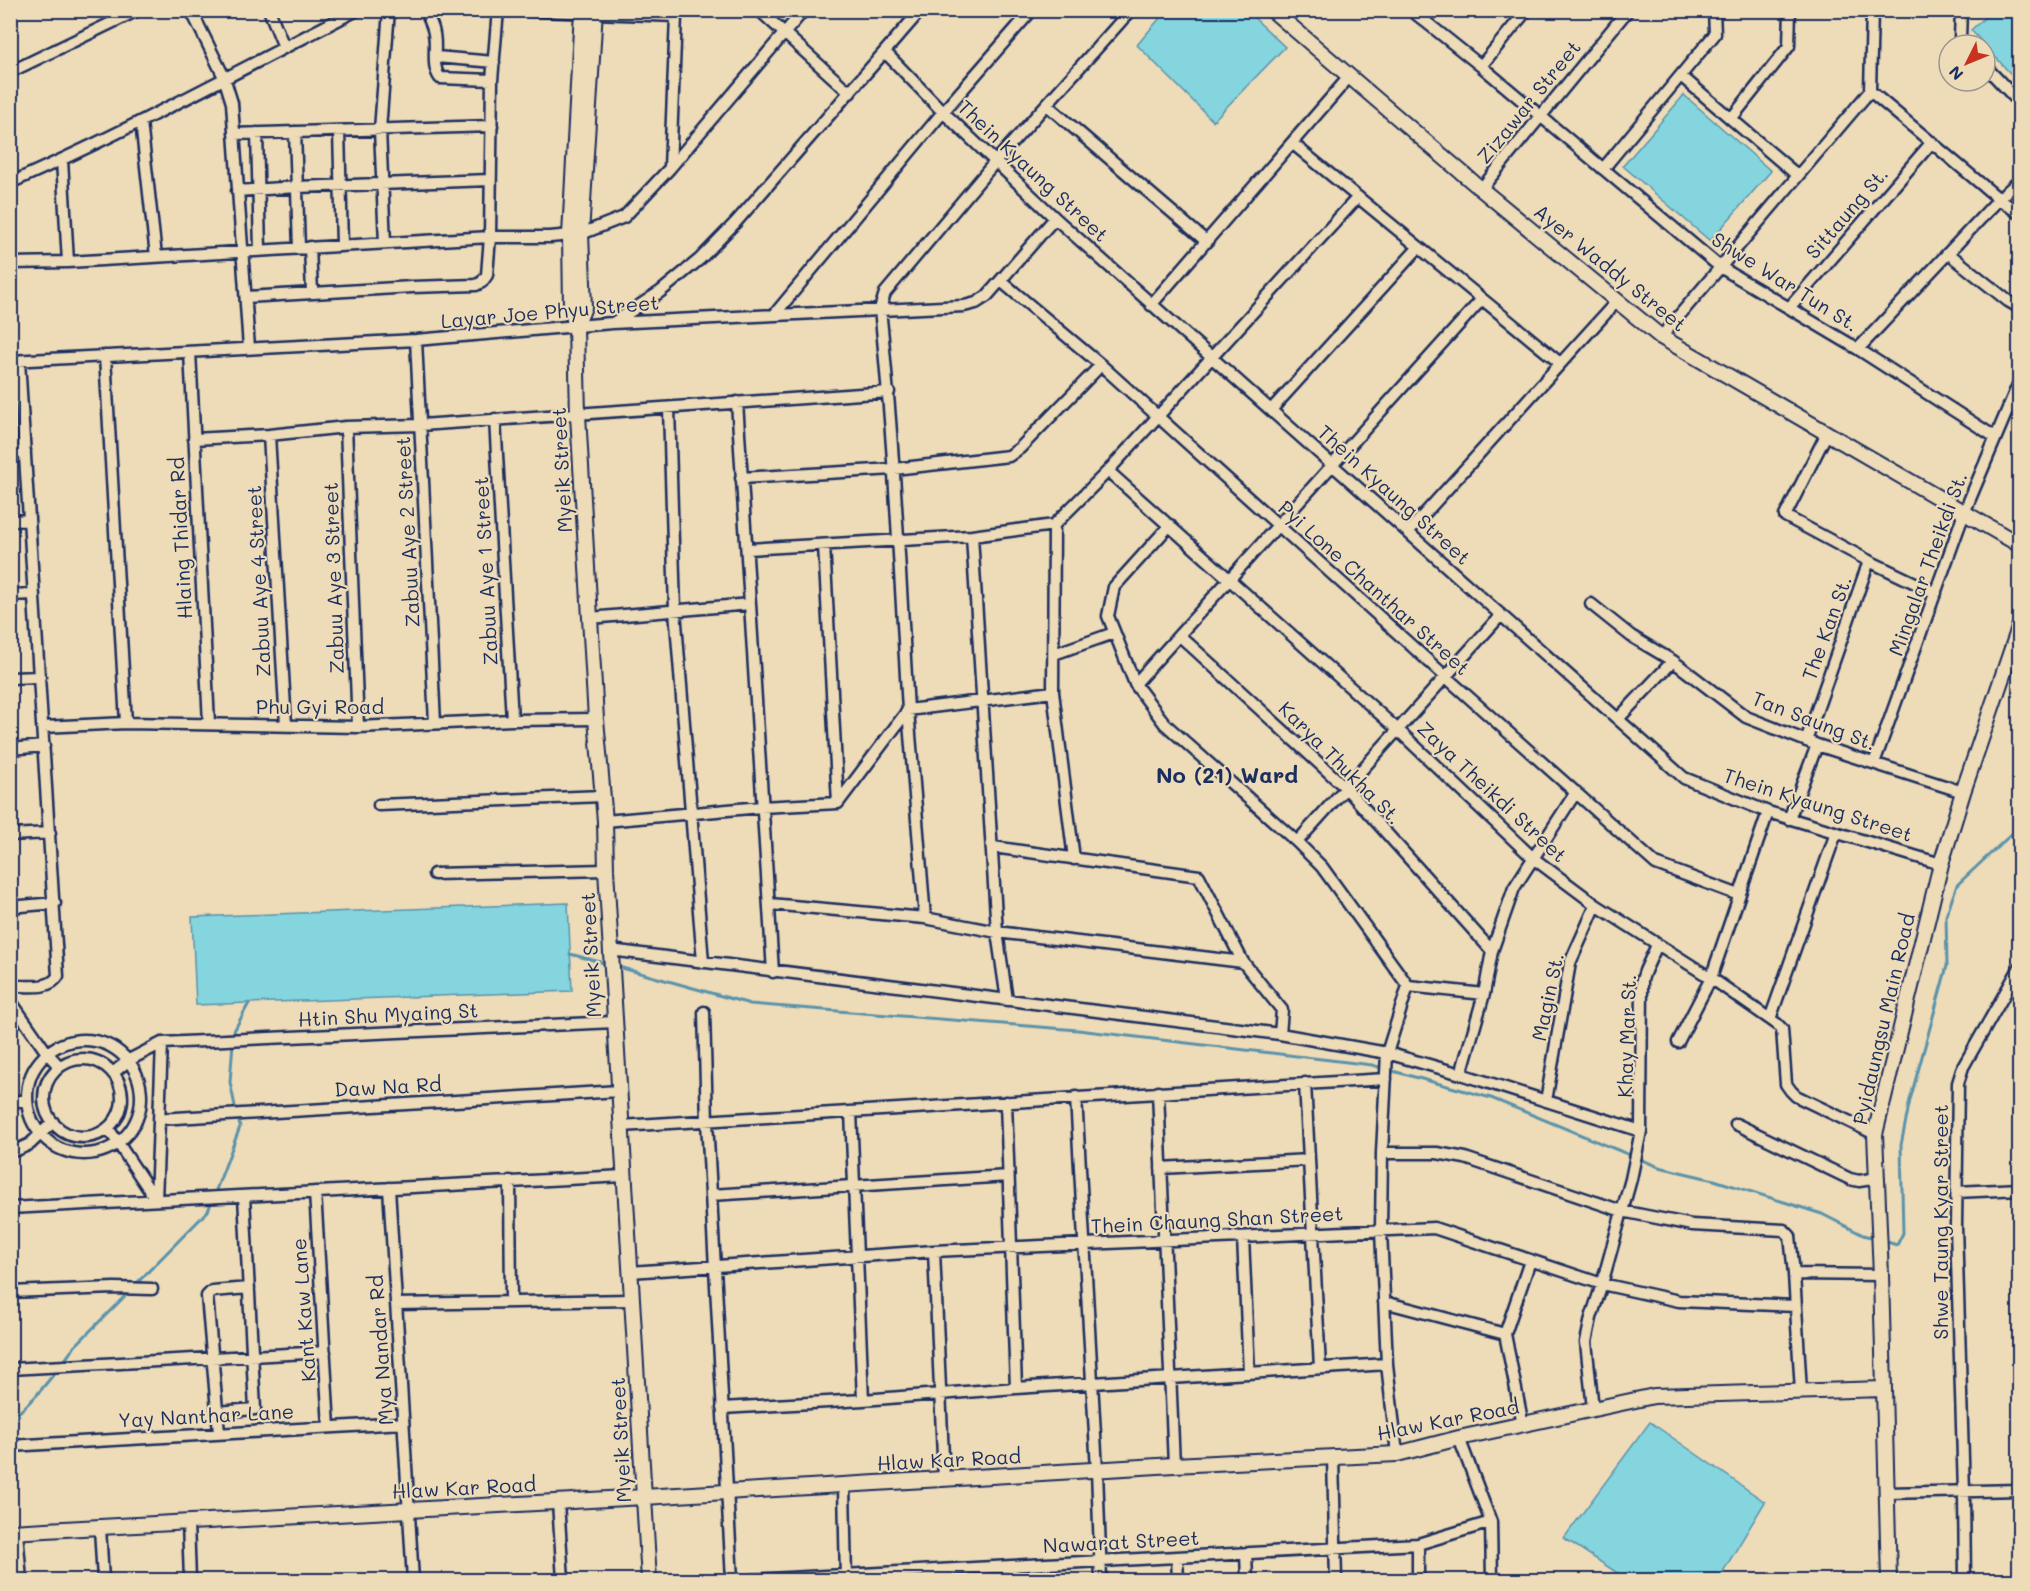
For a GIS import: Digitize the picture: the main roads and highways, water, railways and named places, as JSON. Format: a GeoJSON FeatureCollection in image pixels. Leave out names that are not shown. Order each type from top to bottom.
{"type":"FeatureCollection","features":[{"type":"Feature","properties":{"kind":"main road","name":"Ayer Waddy Street"},"geometry":{"type":"LineString","coordinates":[[1272,10],[1481,189],[1661,337],[2019,545]]}},
{"type":"Feature","properties":{"kind":"main road","name":"Myeik Street"},"geometry":{"type":"LineString","coordinates":[[588,12],[575,235],[584,307],[576,327],[578,415],[596,719],[605,821],[610,950],[649,1581]]}},
{"type":"Feature","properties":{"kind":"main road","name":"Pyidaungsu Main Road"},"geometry":{"type":"LineString","coordinates":[[1889,1581],[1875,1134],[1941,864],[2019,625]]}},
{"type":"Feature","properties":{"kind":"main road","name":"Hlaw Kar Road"},"geometry":{"type":"LineString","coordinates":[[12,1530],[727,1493],[1174,1465],[1398,1454],[1460,1438],[1654,1396],[1884,1389]]}},
{"type":"Feature","properties":{"kind":"water"},"geometry":{"type":"Polygon","coordinates":[[[1166,11],[1247,11],[1285,47],[1213,121],[1137,45],[1166,11]]]}},
{"type":"Feature","properties":{"kind":"water"},"geometry":{"type":"Polygon","coordinates":[[[1992,11],[2019,11],[2019,83],[1997,59],[1997,33],[1974,33],[1971,30],[1992,11]]]}},
{"type":"Feature","properties":{"kind":"water"},"geometry":{"type":"Polygon","coordinates":[[[1684,95],[1771,171],[1710,241],[1623,166],[1684,95]]]}},
{"type":"Feature","properties":{"kind":"water"},"geometry":{"type":"Polygon","coordinates":[[[568,903],[572,991],[196,1005],[192,917],[568,903]]]}},
{"type":"Feature","properties":{"kind":"water"},"geometry":{"type":"Polygon","coordinates":[[[1650,1422],[1765,1502],[1718,1580],[1628,1580],[1564,1538],[1650,1422]]]}},
{"type":"Feature","properties":{"kind":"waterway"},"geometry":{"type":"LineString","coordinates":[[1884,1241],[1897,1245],[1903,1233],[1901,1145],[1910,1100],[1947,966],[1946,916],[1957,885],[2020,826]]}},
{"type":"Feature","properties":{"kind":"waterway"},"geometry":{"type":"LineString","coordinates":[[570,954],[608,964]]}},
{"type":"Feature","properties":{"kind":"waterway"},"geometry":{"type":"LineString","coordinates":[[615,966],[750,1004],[1078,1030],[1382,1068]]}},
{"type":"Feature","properties":{"kind":"waterway"},"geometry":{"type":"LineString","coordinates":[[234,1037],[234,1031],[249,1003]]}},
{"type":"Feature","properties":{"kind":"waterway"},"geometry":{"type":"LineString","coordinates":[[233,1043],[230,1082],[236,1111]]}},
{"type":"Feature","properties":{"kind":"waterway"},"geometry":{"type":"LineString","coordinates":[[1389,1070],[1491,1098],[1659,1167],[1714,1180],[1822,1214],[1863,1235],[1874,1238]]}},
{"type":"Feature","properties":{"kind":"waterway"},"geometry":{"type":"LineString","coordinates":[[135,1285],[208,1211],[240,1127],[238,1117]]}},
{"type":"Feature","properties":{"kind":"waterway"},"geometry":{"type":"LineString","coordinates":[[62,1364],[75,1346],[129,1292]]}},
{"type":"Feature","properties":{"kind":"waterway"},"geometry":{"type":"LineString","coordinates":[[10,1421],[36,1396],[58,1369]]}},
{"type":"Feature","properties":{"kind":"district","name":"No (21) Ward"},"geometry":{"type":"Point","coordinates":[1227,775]}}]}
